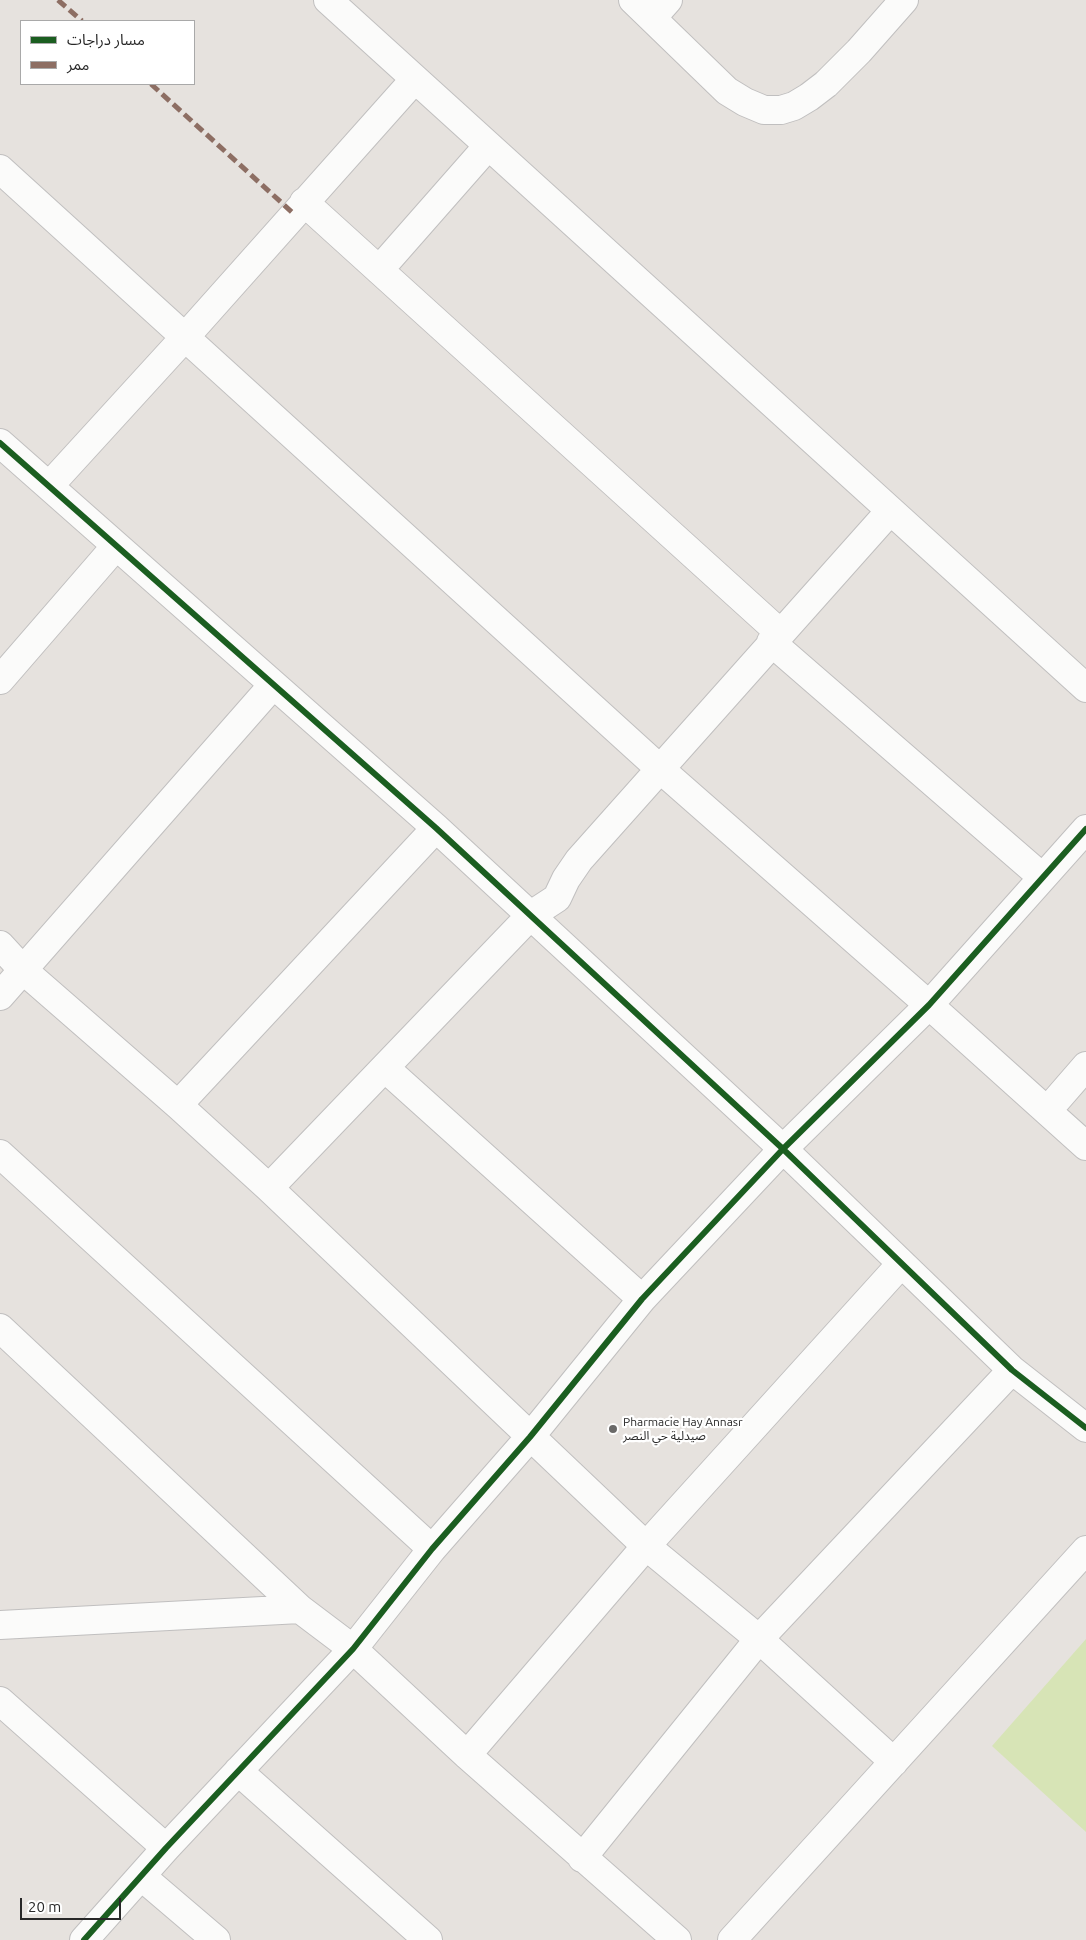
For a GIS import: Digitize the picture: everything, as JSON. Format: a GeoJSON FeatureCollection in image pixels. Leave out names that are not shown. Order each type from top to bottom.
{"type":"FeatureCollection","features":[{"type":"Feature","properties":{"kind":"street"},"geometry":{"type":"LineString","coordinates":[[328,0],[1086,688]]}},
{"type":"Feature","properties":{"kind":"street"},"geometry":{"type":"LineString","coordinates":[[651,6],[727,91],[745,102],[764,110],[781,110],[794,106],[826,84],[859,51],[904,0]]}},
{"type":"Feature","properties":{"kind":"street"},"geometry":{"type":"LineString","coordinates":[[49,486],[186,336],[415,79]]}},
{"type":"Feature","properties":{"kind":"street"},"geometry":{"type":"LineString","coordinates":[[379,270],[488,146]]}},
{"type":"Feature","properties":{"kind":"street"},"geometry":{"type":"LineString","coordinates":[[0,169],[186,336],[659,768],[929,1005],[1086,1146]]}},
{"type":"Feature","properties":{"kind":"street"},"geometry":{"type":"LineString","coordinates":[[304,202],[776,637],[1042,877]]}},
{"type":"Feature","properties":{"kind":"street"},"geometry":{"type":"LineString","coordinates":[[3,452],[49,486],[436,828],[783,1148],[1012,1370],[1086,1428]]}},
{"type":"Feature","properties":{"kind":"street"},"geometry":{"type":"LineString","coordinates":[[269,1188],[531,915],[556,898],[579,860],[890,510]]}},
{"type":"Feature","properties":{"kind":"street"},"geometry":{"type":"LineString","coordinates":[[0,680],[116,546]]}},
{"type":"Feature","properties":{"kind":"street"},"geometry":{"type":"LineString","coordinates":[[0,996],[273,685]]}},
{"type":"Feature","properties":{"kind":"street"},"geometry":{"type":"LineString","coordinates":[[178,1105],[436,828]]}},
{"type":"Feature","properties":{"kind":"street"},"geometry":{"type":"LineString","coordinates":[[84,1940],[166,1848],[353,1649],[432,1549],[530,1437],[642,1299],[783,1148],[929,1005],[1086,829]]}},
{"type":"Feature","properties":{"kind":"street"},"geometry":{"type":"LineString","coordinates":[[0,945],[23,970],[178,1105],[269,1188],[646,1546],[759,1639],[894,1762]]}},
{"type":"Feature","properties":{"kind":"street"},"geometry":{"type":"LineString","coordinates":[[1047,1110],[1086,1066]]}},
{"type":"Feature","properties":{"kind":"street"},"geometry":{"type":"LineString","coordinates":[[385,1068],[642,1299]]}},
{"type":"Feature","properties":{"kind":"street"},"geometry":{"type":"LineString","coordinates":[[0,1154],[432,1549]]}},
{"type":"Feature","properties":{"kind":"street"},"geometry":{"type":"LineString","coordinates":[[467,1755],[646,1546],[901,1264]]}},
{"type":"Feature","properties":{"kind":"street"},"geometry":{"type":"LineString","coordinates":[[0,1328],[300,1609],[353,1649],[467,1755],[677,1940]]}},
{"type":"Feature","properties":{"kind":"street"},"geometry":{"type":"LineString","coordinates":[[582,1858],[759,1639],[1012,1370]]}},
{"type":"Feature","properties":{"kind":"street"},"geometry":{"type":"LineString","coordinates":[[732,1940],[1086,1550]]}},
{"type":"Feature","properties":{"kind":"street"},"geometry":{"type":"LineString","coordinates":[[0,1625],[300,1609]]}},
{"type":"Feature","properties":{"kind":"street"},"geometry":{"type":"LineString","coordinates":[[0,1701],[166,1848]]}},
{"type":"Feature","properties":{"kind":"street"},"geometry":{"type":"LineString","coordinates":[[238,1771],[428,1940]]}},
{"type":"Feature","properties":{"kind":"street"},"geometry":{"type":"LineString","coordinates":[[141,1876],[216,1940]]}},
{"type":"Feature","properties":{"kind":"green space"},"geometry":{"type":"Polygon","coordinates":[[[1086,1639],[1086,1832],[992,1746],[1086,1639]]]}},
{"type":"Feature","properties":{"kind":"marked path"},"geometry":{"type":"LineString","coordinates":[[58,0],[81,20]]}},
{"type":"Feature","properties":{"kind":"marked path"},"geometry":{"type":"LineString","coordinates":[[152,85],[294,214]]}},
{"type":"Feature","properties":{"kind":"cycle path"},"geometry":{"type":"LineString","coordinates":[[0,443],[436,828],[783,1149],[1012,1370],[1086,1428]]}},
{"type":"Feature","properties":{"kind":"cycle path"},"geometry":{"type":"LineString","coordinates":[[84,1940],[166,1848],[353,1649],[432,1549],[530,1437],[642,1299],[783,1149],[929,1005],[1086,829]]}},
{"type":"Feature","properties":{"kind":"place","name":"Pharmacie Hay Annasr صيدلية حي النصر"},"geometry":{"type":"Point","coordinates":[613,1429]}}]}
